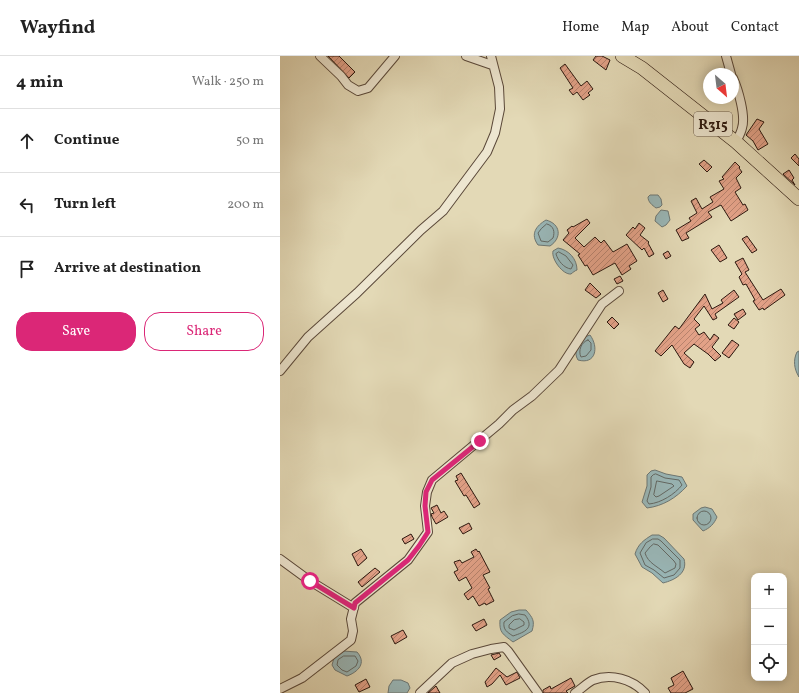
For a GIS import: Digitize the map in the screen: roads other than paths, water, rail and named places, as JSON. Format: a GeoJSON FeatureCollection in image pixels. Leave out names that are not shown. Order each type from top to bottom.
{"type":"FeatureCollection","features":[{"type":"Feature","properties":{"kind":"main road","name":"R315"},"geometry":{"type":"LineString","coordinates":[[622,56],[642,68],[736,142],[799,199]]}},
{"type":"Feature","properties":{"kind":"street"},"geometry":{"type":"LineString","coordinates":[[320,56],[341,76],[348,85],[358,90],[368,88],[395,56]]}},
{"type":"Feature","properties":{"kind":"street"},"geometry":{"type":"LineString","coordinates":[[466,56],[492,65]]}},
{"type":"Feature","properties":{"kind":"street"},"geometry":{"type":"LineString","coordinates":[[280,371],[308,338],[357,293],[421,230],[443,211],[487,152],[495,133],[500,109],[499,87],[490,56]]}},
{"type":"Feature","properties":{"kind":"street"},"geometry":{"type":"LineString","coordinates":[[726,56],[729,68]]}},
{"type":"Feature","properties":{"kind":"street"},"geometry":{"type":"LineString","coordinates":[[736,142],[743,126],[739,96]]}},
{"type":"Feature","properties":{"kind":"street"},"geometry":{"type":"LineString","coordinates":[[280,690],[302,678],[351,640],[353,631],[351,619],[355,603],[408,560],[428,532],[425,506],[426,492],[432,480],[513,410],[532,396],[559,370],[602,304],[619,291]]}},
{"type":"Feature","properties":{"kind":"street"},"geometry":{"type":"LineString","coordinates":[[280,559],[310,581],[354,608]]}},
{"type":"Feature","properties":{"kind":"street"},"geometry":{"type":"LineString","coordinates":[[420,693],[452,663],[472,654],[504,647],[538,693]]}},
{"type":"Feature","properties":{"kind":"street"},"geometry":{"type":"LineString","coordinates":[[575,693],[591,681],[605,676],[624,679],[638,685],[645,693]]}},
{"type":"Feature","properties":{"kind":"water"},"geometry":{"type":"Polygon","coordinates":[[[650,195],[658,195],[661,199],[662,205],[660,207],[656,208],[650,203],[648,197],[650,195]]]}},
{"type":"Feature","properties":{"kind":"water"},"geometry":{"type":"Polygon","coordinates":[[[661,210],[668,211],[670,220],[662,227],[655,221],[656,216],[661,210]]]}},
{"type":"Feature","properties":{"kind":"water"},"geometry":{"type":"Polygon","coordinates":[[[546,220],[555,225],[558,232],[557,239],[550,246],[538,245],[534,237],[535,231],[539,225],[546,220]]]}},
{"type":"Feature","properties":{"kind":"water"},"geometry":{"type":"Polygon","coordinates":[[[558,248],[569,253],[576,262],[577,270],[571,274],[568,274],[561,269],[554,258],[553,251],[558,248]]]}},
{"type":"Feature","properties":{"kind":"water"},"geometry":{"type":"Polygon","coordinates":[[[590,335],[593,340],[595,350],[594,354],[589,360],[578,360],[576,351],[578,346],[582,338],[590,335]]]}},
{"type":"Feature","properties":{"kind":"water"},"geometry":{"type":"Polygon","coordinates":[[[799,351],[799,377],[795,368],[795,361],[797,352],[799,351]]]}},
{"type":"Feature","properties":{"kind":"water"},"geometry":{"type":"Polygon","coordinates":[[[655,470],[682,477],[687,486],[669,501],[647,508],[642,502],[647,486],[647,475],[651,471],[655,470]]]}},
{"type":"Feature","properties":{"kind":"water"},"geometry":{"type":"Polygon","coordinates":[[[705,507],[712,509],[717,517],[712,526],[703,531],[693,520],[693,514],[705,507]]]}},
{"type":"Feature","properties":{"kind":"water"},"geometry":{"type":"Polygon","coordinates":[[[652,535],[659,535],[664,538],[684,559],[684,568],[680,575],[663,583],[652,573],[642,567],[635,554],[642,543],[652,535]]]}},
{"type":"Feature","properties":{"kind":"water"},"geometry":{"type":"Polygon","coordinates":[[[526,610],[533,620],[533,628],[532,631],[513,642],[502,633],[500,628],[500,620],[511,612],[526,610]]]}},
{"type":"Feature","properties":{"kind":"water"},"geometry":{"type":"Polygon","coordinates":[[[343,651],[357,652],[361,660],[358,670],[347,676],[335,670],[332,665],[334,658],[343,651]]]}},
{"type":"Feature","properties":{"kind":"water"},"geometry":{"type":"Polygon","coordinates":[[[393,680],[401,680],[408,683],[410,688],[407,693],[388,693],[389,686],[393,680]]]}}]}
